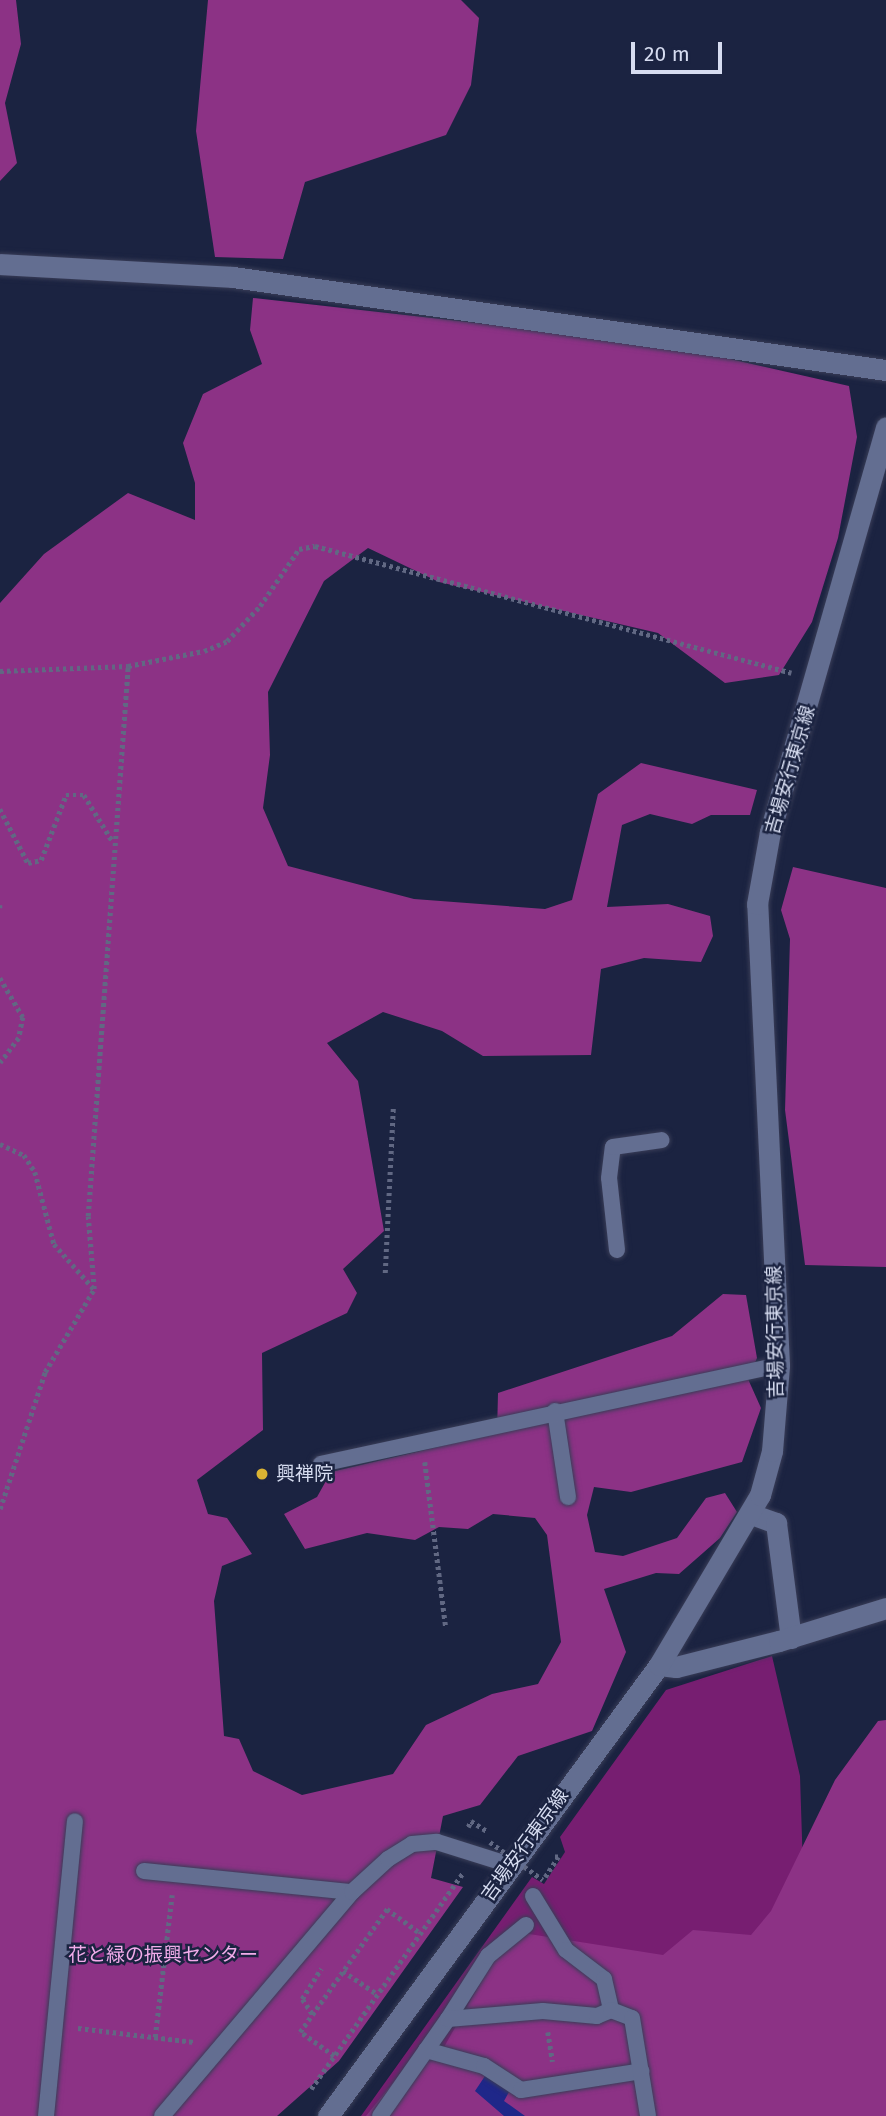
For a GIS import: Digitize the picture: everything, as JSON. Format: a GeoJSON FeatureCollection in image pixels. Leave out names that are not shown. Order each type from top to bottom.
{"type":"FeatureCollection","features":[{"type":"Feature","properties":{"kind":"main road"},"geometry":{"type":"LineString","coordinates":[[0,264],[233,277],[886,370]]}},
{"type":"Feature","properties":{"kind":"main road","name":"吉場安行東京線"},"geometry":{"type":"LineString","coordinates":[[328,2116],[659,1665],[751,1514],[772,1451],[779,1365],[757,904],[770,832],[816,680],[886,427]]}},
{"type":"Feature","properties":{"kind":"main road"},"geometry":{"type":"LineString","coordinates":[[751,1514],[776,1523],[791,1638]]}},
{"type":"Feature","properties":{"kind":"main road"},"geometry":{"type":"LineString","coordinates":[[659,1665],[676,1667],[791,1638],[886,1608]]}},
{"type":"Feature","properties":{"kind":"lane"},"geometry":{"type":"LineString","coordinates":[[617,1250],[609,1178],[613,1147],[662,1140]]}},
{"type":"Feature","properties":{"kind":"lane"},"geometry":{"type":"LineString","coordinates":[[321,1464],[555,1411],[779,1365]]}},
{"type":"Feature","properties":{"kind":"lane"},"geometry":{"type":"LineString","coordinates":[[555,1411],[568,1497]]}},
{"type":"Feature","properties":{"kind":"lane"},"geometry":{"type":"LineString","coordinates":[[46,2116],[75,1821]]}},
{"type":"Feature","properties":{"kind":"lane"},"geometry":{"type":"LineString","coordinates":[[162,2116],[352,1892],[412,1844],[484,1847],[510,1865]]}},
{"type":"Feature","properties":{"kind":"lane"},"geometry":{"type":"LineString","coordinates":[[144,1871],[352,1892]]}},
{"type":"Feature","properties":{"kind":"lane"},"geometry":{"type":"LineString","coordinates":[[533,1896],[566,1950],[604,1979],[611,2010]]}},
{"type":"Feature","properties":{"kind":"lane"},"geometry":{"type":"LineString","coordinates":[[380,2116],[448,2020],[488,1956],[526,1925]]}},
{"type":"Feature","properties":{"kind":"lane"},"geometry":{"type":"LineString","coordinates":[[448,2020],[543,2011],[577,2016],[611,2010],[632,2018],[648,2116]]}},
{"type":"Feature","properties":{"kind":"lane"},"geometry":{"type":"LineString","coordinates":[[426,2050],[484,2066],[521,2090],[642,2071]]}},
{"type":"Feature","properties":{"kind":"path"},"geometry":{"type":"LineString","coordinates":[[0,671],[128,666],[227,641],[299,549],[315,546],[816,680]]}},
{"type":"Feature","properties":{"kind":"path"},"geometry":{"type":"LineString","coordinates":[[0,1509],[44,1372],[94,1289],[89,1216],[128,666]]}},
{"type":"Feature","properties":{"kind":"path"},"geometry":{"type":"LineString","coordinates":[[0,809],[28,863],[41,860],[66,795],[84,795],[114,844]]}},
{"type":"Feature","properties":{"kind":"path"},"geometry":{"type":"LineString","coordinates":[[0,978],[23,1017],[19,1038],[0,1063]]}},
{"type":"Feature","properties":{"kind":"path"},"geometry":{"type":"LineString","coordinates":[[385,1273],[393,1107]]}},
{"type":"Feature","properties":{"kind":"path"},"geometry":{"type":"LineString","coordinates":[[0,1143],[23,1154],[35,1172],[54,1244],[94,1289]]}},
{"type":"Feature","properties":{"kind":"path"},"geometry":{"type":"LineString","coordinates":[[420,1442],[435,1507],[446,1628]]}},
{"type":"Feature","properties":{"kind":"path"},"geometry":{"type":"LineString","coordinates":[[312,2089],[419,1932],[484,1847],[543,1880],[558,1857],[553,1854],[542,1869]]}},
{"type":"Feature","properties":{"kind":"path"},"geometry":{"type":"LineString","coordinates":[[155,2037],[174,1874]]}},
{"type":"Feature","properties":{"kind":"path"},"geometry":{"type":"LineString","coordinates":[[334,2056],[300,2032],[387,1909],[419,1932]]}},
{"type":"Feature","properties":{"kind":"path"},"geometry":{"type":"LineString","coordinates":[[343,1971],[377,1994]]}},
{"type":"Feature","properties":{"kind":"path"},"geometry":{"type":"LineString","coordinates":[[543,2011],[558,2084]]}},
{"type":"Feature","properties":{"kind":"path"},"geometry":{"type":"LineString","coordinates":[[55,2025],[223,2046]]}},
{"type":"Feature","properties":{"kind":"shaded area"},"geometry":{"type":"Polygon","coordinates":[[[772,1656],[800,1776],[811,2116],[361,2116],[532,1877],[544,1884],[565,1852],[560,1837],[666,1690],[772,1656]]]}},
{"type":"Feature","properties":{"kind":"shaded area"},"geometry":{"type":"Polygon","coordinates":[[[485,2076],[509,2092],[504,2101],[525,2116],[504,2116],[475,2091],[485,2076]]]}},
{"type":"Feature","properties":{"kind":"green space"},"geometry":{"type":"Polygon","coordinates":[[[0,0],[16,0],[21,44],[5,103],[17,163],[0,181],[0,0]]]}},
{"type":"Feature","properties":{"kind":"green space"},"geometry":{"type":"Polygon","coordinates":[[[208,0],[461,0],[479,18],[471,85],[446,135],[305,182],[283,259],[215,257],[196,131],[208,0]]]}},
{"type":"Feature","properties":{"kind":"green space","name":"花と緑の振興センター"},"geometry":{"type":"Polygon","coordinates":[[[253,298],[664,344],[849,386],[857,437],[838,538],[812,622],[779,675],[725,683],[658,633],[439,582],[368,548],[324,581],[268,692],[270,755],[263,808],[288,866],[414,899],[545,909],[572,900],[598,794],[641,763],[757,790],[750,815],[711,815],[692,824],[650,814],[622,825],[607,907],[668,904],[710,916],[713,936],[701,962],[644,958],[601,969],[591,1055],[483,1056],[442,1031],[383,1012],[327,1043],[358,1081],[384,1231],[343,1269],[357,1293],[347,1313],[262,1353],[263,1430],[197,1480],[208,1514],[227,1518],[252,1554],[222,1566],[214,1601],[224,1736],[239,1739],[253,1771],[302,1795],[393,1774],[426,1725],[492,1694],[538,1684],[561,1642],[547,1535],[535,1518],[493,1514],[468,1529],[439,1527],[415,1540],[367,1533],[305,1549],[284,1514],[317,1497],[331,1472],[497,1433],[498,1393],[672,1336],[723,1294],[746,1295],[757,1358],[748,1379],[761,1408],[742,1462],[631,1492],[594,1487],[587,1515],[595,1552],[623,1556],[677,1538],[706,1498],[725,1493],[737,1512],[720,1538],[679,1574],[656,1573],[604,1589],[626,1652],[592,1731],[518,1756],[480,1805],[443,1816],[431,1878],[463,1887],[339,2061],[277,2116],[0,2116],[0,603],[44,554],[128,493],[195,520],[195,483],[183,443],[203,394],[262,364],[250,330],[253,298]]]}},
{"type":"Feature","properties":{"kind":"green space"},"geometry":{"type":"Polygon","coordinates":[[[793,867],[886,888],[886,1267],[805,1265],[785,1110],[790,939],[781,910],[793,867]]]}},
{"type":"Feature","properties":{"kind":"green space"},"geometry":{"type":"Polygon","coordinates":[[[886,1720],[886,2116],[366,2116],[400,2074],[444,2047],[510,1931],[663,1955],[693,1930],[751,1935],[771,1911],[835,1780],[878,1721],[886,1720]]]}},
{"type":"Feature","properties":{"kind":"place","name":"興禅院"},"geometry":{"type":"Point","coordinates":[262,1474]}}]}
